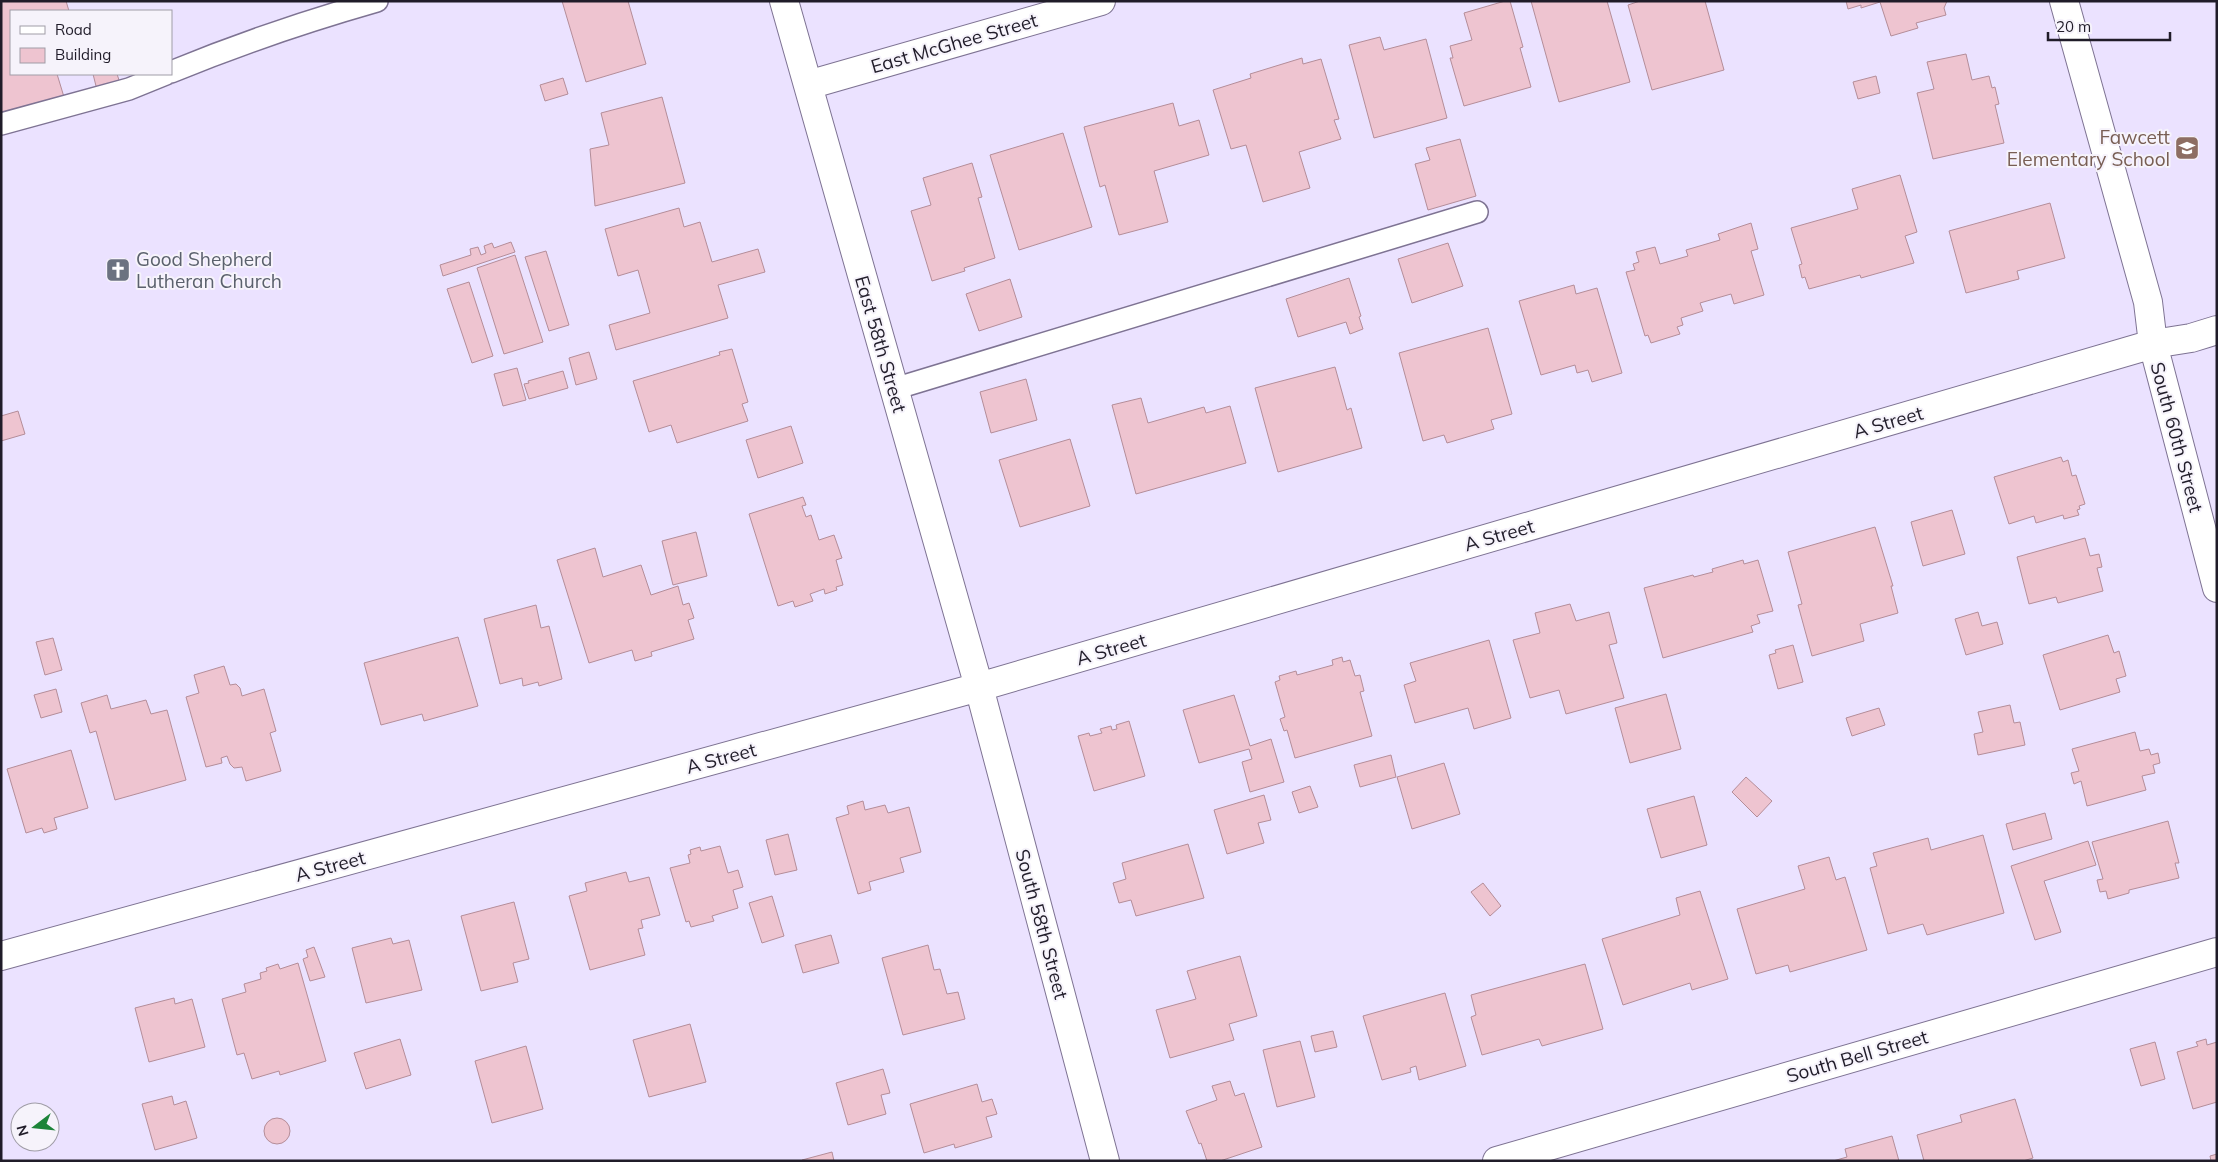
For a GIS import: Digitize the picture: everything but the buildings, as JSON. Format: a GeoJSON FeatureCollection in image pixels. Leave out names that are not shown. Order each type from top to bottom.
{"type":"FeatureCollection","features":[{"type":"Feature","properties":{"kind":"street","name":"East 58th Street"},"geometry":{"type":"LineString","coordinates":[[784,1],[979,687]]}},
{"type":"Feature","properties":{"kind":"street","name":"East McGhee Street"},"geometry":{"type":"LineString","coordinates":[[808,85],[1101,1]]}},
{"type":"Feature","properties":{"kind":"street","name":"South 60th Street"},"geometry":{"type":"LineString","coordinates":[[2064,1],[2148,302],[2153,344],[2217,588]]}},
{"type":"Feature","properties":{"kind":"street","name":"A Street"},"geometry":{"type":"LineString","coordinates":[[1,956],[979,687],[2153,344],[2192,338],[2217,330]]}},
{"type":"Feature","properties":{"kind":"street","name":"South 58th Street"},"geometry":{"type":"LineString","coordinates":[[979,687],[1105,1161]]}},
{"type":"Feature","properties":{"kind":"street","name":"South Bell Street"},"geometry":{"type":"LineString","coordinates":[[1497,1161],[2217,952]]}},
{"type":"Feature","properties":{"kind":"lane"},"geometry":{"type":"LineString","coordinates":[[172,72],[235,46],[320,17],[378,1]]}},
{"type":"Feature","properties":{"kind":"lane"},"geometry":{"type":"LineString","coordinates":[[1,124],[129,89],[164,75]]}},
{"type":"Feature","properties":{"kind":"lane"},"geometry":{"type":"LineString","coordinates":[[894,389],[1477,212]]}},
{"type":"Feature","properties":{"kind":"place","name":"Fawcett Elementary School"},"geometry":{"type":"Point","coordinates":[2187,148]}},
{"type":"Feature","properties":{"kind":"place","name":"Good Shepherd Lutheran Church"},"geometry":{"type":"Point","coordinates":[118,270]}}]}
